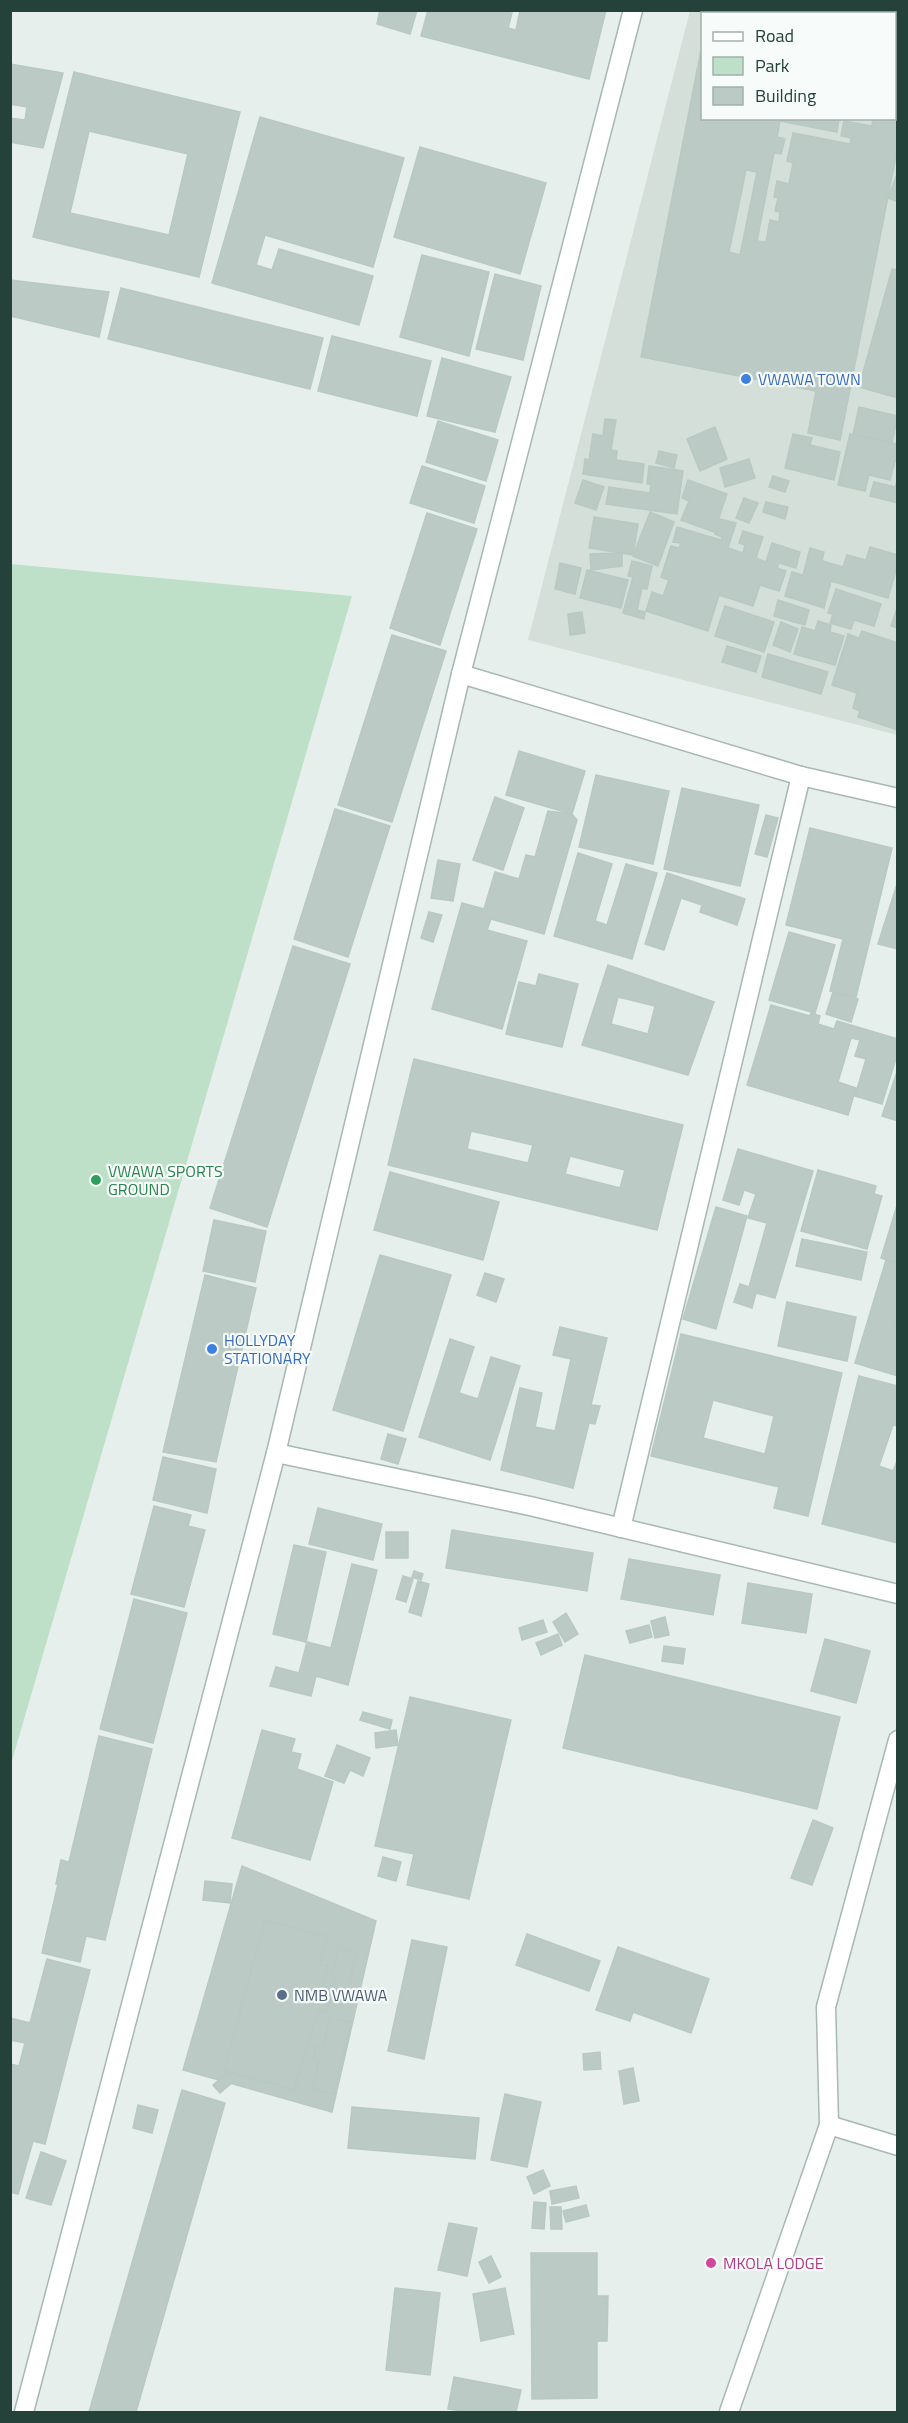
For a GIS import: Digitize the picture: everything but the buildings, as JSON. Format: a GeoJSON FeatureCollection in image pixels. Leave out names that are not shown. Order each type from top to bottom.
{"type":"FeatureCollection","features":[{"type":"Feature","properties":{"kind":"street"},"geometry":{"type":"LineString","coordinates":[[24,2412],[276,1453],[461,674],[633,10]]}},
{"type":"Feature","properties":{"kind":"street"},"geometry":{"type":"LineString","coordinates":[[461,674],[801,776],[897,798]]}},
{"type":"Feature","properties":{"kind":"street"},"geometry":{"type":"LineString","coordinates":[[621,1528],[801,776]]}},
{"type":"Feature","properties":{"kind":"street"},"geometry":{"type":"LineString","coordinates":[[276,1453],[530,1506],[897,1594]]}},
{"type":"Feature","properties":{"kind":"street"},"geometry":{"type":"LineString","coordinates":[[729,2412],[829,2125],[826,2007],[897,1740]]}},
{"type":"Feature","properties":{"kind":"street"},"geometry":{"type":"LineString","coordinates":[[829,2125],[897,2146]]}},
{"type":"Feature","properties":{"kind":"shaded area","name":"VWAWA TOWN"},"geometry":{"type":"Polygon","coordinates":[[[690,11],[730,12],[701,12],[701,120],[896,120],[897,65],[897,735],[528,640],[690,11]]]}},
{"type":"Feature","properties":{"kind":"green space","name":"VWAWA SPORTS GROUND"},"geometry":{"type":"Polygon","coordinates":[[[10,564],[352,596],[11,1764],[10,564]]]}},
{"type":"Feature","properties":{"kind":"place","name":"VWAWA TOWN"},"geometry":{"type":"Point","coordinates":[746,379]}},
{"type":"Feature","properties":{"kind":"place","name":"VWAWA SPORTS GROUND"},"geometry":{"type":"Point","coordinates":[96,1180]}},
{"type":"Feature","properties":{"kind":"place","name":"HOLLYDAY STATIONARY"},"geometry":{"type":"Point","coordinates":[212,1349]}},
{"type":"Feature","properties":{"kind":"place","name":"NMB VWAWA"},"geometry":{"type":"Point","coordinates":[282,1995]}},
{"type":"Feature","properties":{"kind":"place","name":"MKOLA LODGE"},"geometry":{"type":"Point","coordinates":[711,2263]}}]}
